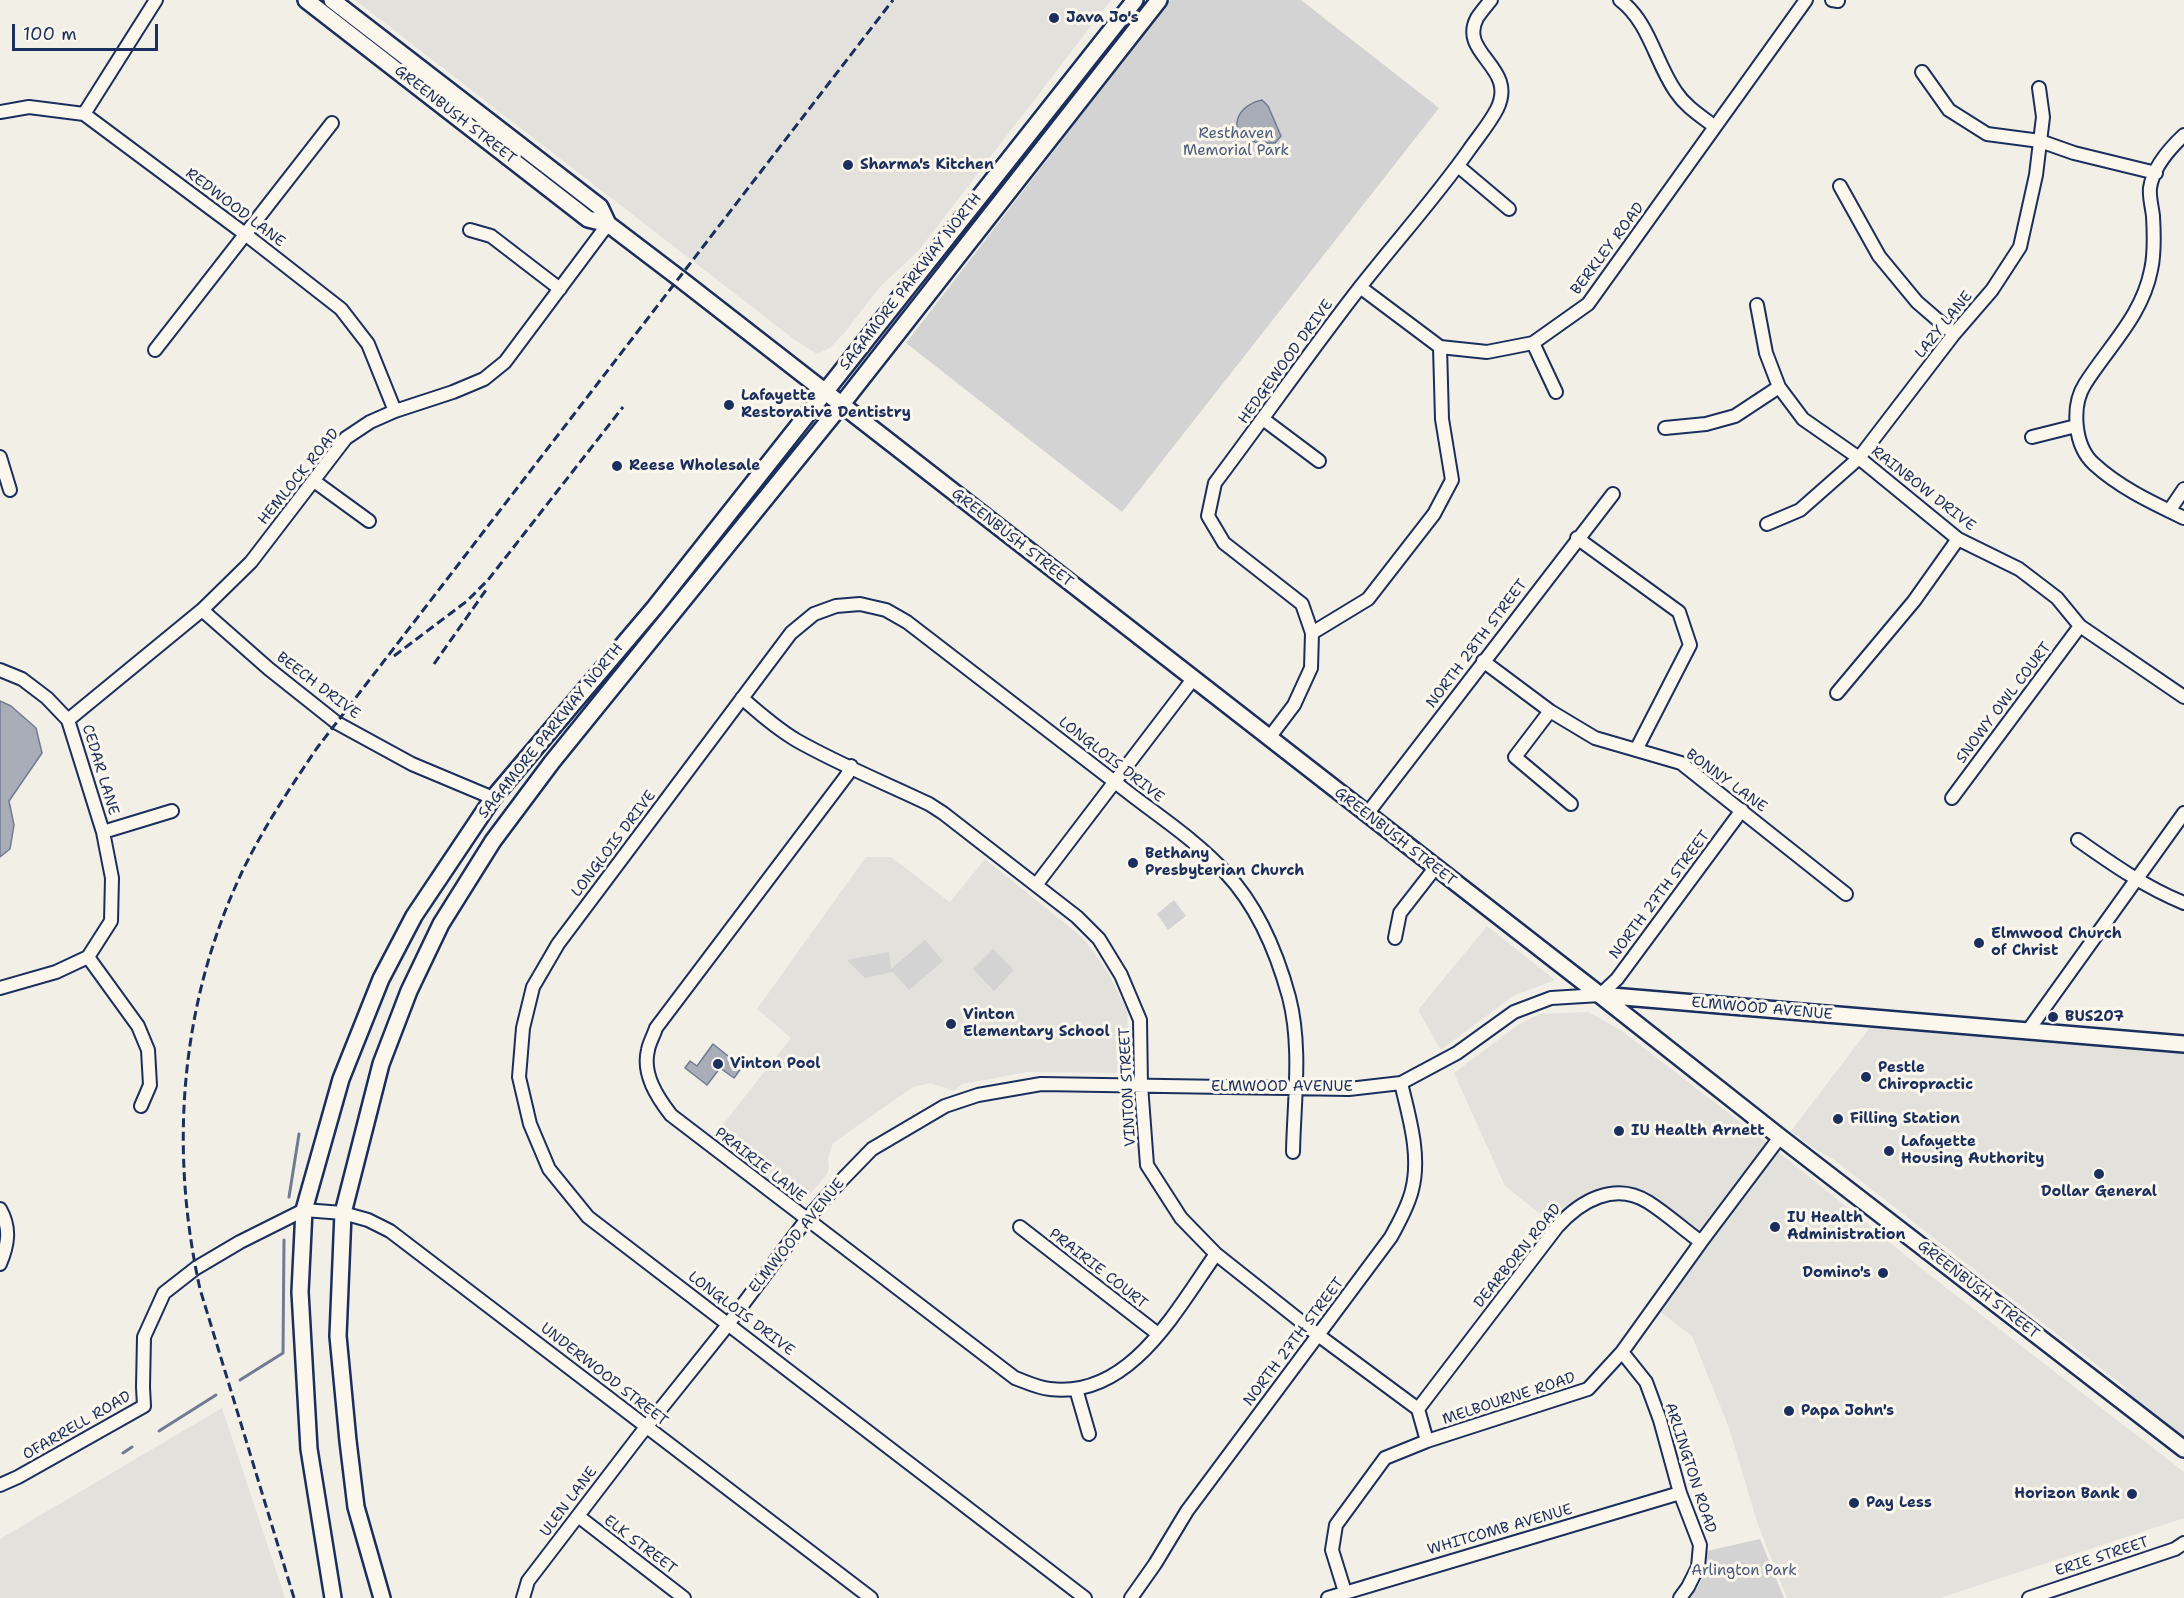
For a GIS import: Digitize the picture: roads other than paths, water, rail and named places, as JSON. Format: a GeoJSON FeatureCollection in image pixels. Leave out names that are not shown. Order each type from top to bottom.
{"type":"FeatureCollection","features":[{"type":"Feature","properties":{"kind":"main road","name":"GREENBUSH STREET"},"geometry":{"type":"LineString","coordinates":[[306,0],[588,219],[608,224],[825,391],[1780,1137],[2184,1449]]}},
{"type":"Feature","properties":{"kind":"main road","name":"GREENBUSH STREET"},"geometry":{"type":"LineString","coordinates":[[332,0],[600,207],[608,224]]}},
{"type":"Feature","properties":{"kind":"main road","name":"SAGAMORE PARKWAY NORTH"},"geometry":{"type":"LineString","coordinates":[[333,1598],[309,1449],[300,1292],[304,1210],[341,1079],[381,979],[414,916],[493,798],[655,607],[1135,0]]}},
{"type":"Feature","properties":{"kind":"main road","name":"SAGAMORE PARKWAY NORTH"},"geometry":{"type":"LineString","coordinates":[[382,1598],[356,1507],[348,1441],[338,1336],[343,1213],[381,1064],[409,992],[441,924],[493,841],[552,762],[842,405],[1159,0]]}},
{"type":"Feature","properties":{"kind":"main road","name":"ELMWOOD AVENUE"},"geometry":{"type":"LineString","coordinates":[[1600,995],[2184,1044]]}},
{"type":"Feature","properties":{"kind":"street"},"geometry":{"type":"LineString","coordinates":[[84,114],[156,0]]}},
{"type":"Feature","properties":{"kind":"street","name":"HEDGEWOOD DRIVE"},"geometry":{"type":"LineString","coordinates":[[1269,738],[1294,705],[1311,668],[1312,633],[1302,604],[1224,543],[1208,516],[1215,483],[1360,287],[1458,166],[1494,115],[1501,98],[1498,74],[1477,48],[1474,38],[1476,19],[1491,0]]}},
{"type":"Feature","properties":{"kind":"street"},"geometry":{"type":"LineString","coordinates":[[1620,0],[1640,19],[1677,93],[1692,110],[1715,127]]}},
{"type":"Feature","properties":{"kind":"street","name":"BERKLEY ROAD"},"geometry":{"type":"LineString","coordinates":[[1440,347],[1487,352],[1533,344],[1588,304],[1806,0]]}},
{"type":"Feature","properties":{"kind":"street"},"geometry":{"type":"LineString","coordinates":[[1922,72],[1949,110],[1988,134],[2040,141],[2074,153],[2156,172]]}},
{"type":"Feature","properties":{"kind":"street","name":"LAZY LANE"},"geometry":{"type":"LineString","coordinates":[[1767,524],[1800,510],[1859,458],[1954,334],[1992,290],[2020,247],[2036,174],[2043,117],[2039,88]]}},
{"type":"Feature","properties":{"kind":"street","name":"REDWOOD LANE"},"geometry":{"type":"LineString","coordinates":[[0,112],[30,107],[84,114],[245,234],[341,309],[368,344],[395,411]]}},
{"type":"Feature","properties":{"kind":"street"},"geometry":{"type":"LineString","coordinates":[[155,350],[332,123]]}},
{"type":"Feature","properties":{"kind":"street"},"geometry":{"type":"LineString","coordinates":[[2184,135],[2169,149],[2150,188],[2154,227],[2151,270],[2142,298],[2127,328],[2084,386],[2076,406],[2076,426],[2085,451],[2093,464],[2140,497],[2184,518]]}},
{"type":"Feature","properties":{"kind":"street"},"geometry":{"type":"LineString","coordinates":[[1458,166],[1509,209]]}},
{"type":"Feature","properties":{"kind":"street"},"geometry":{"type":"LineString","coordinates":[[1840,186],[1879,256],[1917,302],[1954,334]]}},
{"type":"Feature","properties":{"kind":"street","name":"HEMLOCK ROAD"},"geometry":{"type":"LineString","coordinates":[[68,720],[202,610],[251,562],[346,438],[370,422],[395,411],[453,393],[484,379],[505,362],[608,224]]}},
{"type":"Feature","properties":{"kind":"street"},"geometry":{"type":"LineString","coordinates":[[470,230],[492,236],[560,290]]}},
{"type":"Feature","properties":{"kind":"street"},"geometry":{"type":"LineString","coordinates":[[1312,633],[1368,599],[1434,514],[1452,480],[1442,419],[1440,347],[1360,287]]}},
{"type":"Feature","properties":{"kind":"street","name":"RAINBOW DRIVE"},"geometry":{"type":"LineString","coordinates":[[1757,305],[1766,353],[1779,387],[1803,419],[1859,458],[1958,539],[2019,569],[2057,598],[2080,626],[2184,697]]}},
{"type":"Feature","properties":{"kind":"street"},"geometry":{"type":"LineString","coordinates":[[1533,344],[1556,392]]}},
{"type":"Feature","properties":{"kind":"street"},"geometry":{"type":"LineString","coordinates":[[1665,428],[1706,424],[1734,416],[1779,387]]}},
{"type":"Feature","properties":{"kind":"street"},"geometry":{"type":"LineString","coordinates":[[1263,419],[1319,461]]}},
{"type":"Feature","properties":{"kind":"street"},"geometry":{"type":"LineString","coordinates":[[2032,436],[2076,426]]}},
{"type":"Feature","properties":{"kind":"street"},"geometry":{"type":"LineString","coordinates":[[0,457],[10,490]]}},
{"type":"Feature","properties":{"kind":"street"},"geometry":{"type":"LineString","coordinates":[[314,481],[369,521]]}},
{"type":"Feature","properties":{"kind":"street"},"geometry":{"type":"LineString","coordinates":[[2169,511],[2184,489]]}},
{"type":"Feature","properties":{"kind":"street","name":"NORTH 28TH STREET"},"geometry":{"type":"LineString","coordinates":[[1367,814],[1613,494]]}},
{"type":"Feature","properties":{"kind":"street"},"geometry":{"type":"LineString","coordinates":[[1577,538],[1679,612],[1690,645],[1636,750]]}},
{"type":"Feature","properties":{"kind":"street"},"geometry":{"type":"LineString","coordinates":[[1838,693],[1914,601],[1958,539]]}},
{"type":"Feature","properties":{"kind":"street","name":"LONGLOIS DRIVE"},"geometry":{"type":"LineString","coordinates":[[1085,1598],[588,1217],[549,1169],[530,1124],[519,1077],[523,1028],[533,987],[553,953],[791,633],[814,614],[836,606],[860,604],[886,610],[907,622],[1198,847],[1227,873],[1267,935],[1289,1000],[1296,1041],[1293,1152]]}},
{"type":"Feature","properties":{"kind":"street","name":"BEECH DRIVE"},"geometry":{"type":"LineString","coordinates":[[202,610],[269,669],[337,723],[412,764],[493,798]]}},
{"type":"Feature","properties":{"kind":"street","name":"SNOWY OWL COURT"},"geometry":{"type":"LineString","coordinates":[[1952,798],[2080,626]]}},
{"type":"Feature","properties":{"kind":"street","name":"BONNY LANE"},"geometry":{"type":"LineString","coordinates":[[1483,661],[1550,711],[1595,738],[1681,763],[1846,894]]}},
{"type":"Feature","properties":{"kind":"street","name":"CEDAR LANE"},"geometry":{"type":"LineString","coordinates":[[0,670],[22,679],[47,698],[68,720],[103,832],[112,878],[111,921],[88,957]]}},
{"type":"Feature","properties":{"kind":"street"},"geometry":{"type":"LineString","coordinates":[[1036,885],[1193,679]]}},
{"type":"Feature","properties":{"kind":"street","name":"VINTON STREET"},"geometry":{"type":"LineString","coordinates":[[742,698],[769,722],[795,739],[929,804],[1077,917],[1099,939],[1121,975],[1140,1020],[1141,1085],[1147,1165],[1181,1218],[1216,1254],[1318,1335],[1418,1409]]}},
{"type":"Feature","properties":{"kind":"street"},"geometry":{"type":"LineString","coordinates":[[1550,711],[1515,757],[1570,804]]}},
{"type":"Feature","properties":{"kind":"street","name":"PRAIRIE LANE"},"geometry":{"type":"LineString","coordinates":[[850,766],[847,775],[656,1028],[647,1051],[648,1075],[656,1097],[671,1115],[1015,1378],[1049,1389],[1076,1389],[1100,1383],[1116,1375],[1136,1360],[1158,1334],[1216,1254]]}},
{"type":"Feature","properties":{"kind":"street","name":"NORTH 27TH STREET"},"geometry":{"type":"LineString","coordinates":[[1600,995],[1617,979],[1742,810]]}},
{"type":"Feature","properties":{"kind":"street"},"geometry":{"type":"LineString","coordinates":[[103,832],[172,812]]}},
{"type":"Feature","properties":{"kind":"street"},"geometry":{"type":"LineString","coordinates":[[2026,1032],[2184,813]]}},
{"type":"Feature","properties":{"kind":"street"},"geometry":{"type":"LineString","coordinates":[[2078,840],[2136,880],[2184,903]]}},
{"type":"Feature","properties":{"kind":"street"},"geometry":{"type":"LineString","coordinates":[[1395,938],[1400,914],[1435,868]]}},
{"type":"Feature","properties":{"kind":"street"},"geometry":{"type":"LineString","coordinates":[[0,988],[56,972],[88,957],[138,1026],[148,1050],[150,1085],[141,1106]]}},
{"type":"Feature","properties":{"kind":"street","name":"ELMWOOD AVENUE"},"geometry":{"type":"LineString","coordinates":[[646,1427],[729,1323],[806,1220],[872,1149],[945,1106],[978,1095],[1041,1084],[1349,1089],[1401,1083],[1457,1053],[1514,1012],[1551,998],[1600,995]]}},
{"type":"Feature","properties":{"kind":"street","name":"NORTH 27TH STREET"},"geometry":{"type":"LineString","coordinates":[[1131,1598],[1187,1511],[1390,1237],[1403,1215],[1412,1190],[1415,1158],[1401,1083]]}},
{"type":"Feature","properties":{"kind":"street","name":"MELBOURNE ROAD"},"geometry":{"type":"LineString","coordinates":[[1346,1592],[1332,1550],[1336,1525],[1385,1458],[1427,1441],[1588,1389],[1622,1352],[1780,1137]]}},
{"type":"Feature","properties":{"kind":"street","name":"DEARBORN ROAD"},"geometry":{"type":"LineString","coordinates":[[1418,1409],[1557,1227],[1569,1213],[1583,1203],[1597,1197],[1621,1194],[1646,1201],[1701,1242]]}},
{"type":"Feature","properties":{"kind":"street"},"geometry":{"type":"LineString","coordinates":[[0,1209],[8,1231],[7,1247],[0,1264]]}},
{"type":"Feature","properties":{"kind":"street","name":"UNDERWOOD STREET"},"geometry":{"type":"LineString","coordinates":[[304,1210],[343,1213],[368,1220],[390,1231],[871,1598]]}},
{"type":"Feature","properties":{"kind":"street","name":"OFARRELL ROAD"},"geometry":{"type":"LineString","coordinates":[[0,1485],[144,1406],[144,1336],[164,1293],[196,1268],[233,1245],[304,1210]]}},
{"type":"Feature","properties":{"kind":"street","name":"PRAIRIE COURT"},"geometry":{"type":"LineString","coordinates":[[1020,1227],[1158,1334]]}},
{"type":"Feature","properties":{"kind":"street","name":"ARLINGTON ROAD"},"geometry":{"type":"LineString","coordinates":[[1622,1352],[1646,1382],[1660,1420],[1680,1492],[1700,1545],[1698,1567],[1680,1598]]}},
{"type":"Feature","properties":{"kind":"street"},"geometry":{"type":"LineString","coordinates":[[1076,1389],[1089,1434]]}},
{"type":"Feature","properties":{"kind":"street"},"geometry":{"type":"LineString","coordinates":[[1418,1409],[1427,1441]]}},
{"type":"Feature","properties":{"kind":"street","name":"ULEN LANE"},"geometry":{"type":"LineString","coordinates":[[523,1598],[528,1581],[646,1427]]}},
{"type":"Feature","properties":{"kind":"street","name":"WHITCOMB AVENUE"},"geometry":{"type":"LineString","coordinates":[[1328,1598],[1680,1492]]}},
{"type":"Feature","properties":{"kind":"street","name":"ELK STREET"},"geometry":{"type":"LineString","coordinates":[[578,1516],[684,1598]]}},
{"type":"Feature","properties":{"kind":"street","name":"ERIE STREET"},"geometry":{"type":"LineString","coordinates":[[2029,1598],[2046,1595],[2175,1549],[2184,1543]]}},
{"type":"Feature","properties":{"kind":"waterway"},"geometry":{"type":"LineString","coordinates":[[289,1197],[299,1134]]}},
{"type":"Feature","properties":{"kind":"waterway"},"geometry":{"type":"LineString","coordinates":[[240,1380],[283,1353],[284,1240]]}},
{"type":"Feature","properties":{"kind":"waterway"},"geometry":{"type":"LineString","coordinates":[[159,1431],[216,1395]]}},
{"type":"Feature","properties":{"kind":"waterway"},"geometry":{"type":"LineString","coordinates":[[123,1453],[132,1447]]}},
{"type":"Feature","properties":{"kind":"railway"},"geometry":{"type":"LineString","coordinates":[[294,1598],[200,1289],[190,1236],[183,1130],[186,1077],[193,1025],[205,973],[221,922],[242,872],[259,840],[317,748],[893,0]]}},
{"type":"Feature","properties":{"kind":"railway"},"geometry":{"type":"LineString","coordinates":[[394,656],[467,601],[488,580],[623,407]]}},
{"type":"Feature","properties":{"kind":"railway"},"geometry":{"type":"LineString","coordinates":[[434,664],[486,590]]}},
{"type":"Feature","properties":{"kind":"place","name":"Java Jo's"},"geometry":{"type":"Point","coordinates":[1054,18]}},
{"type":"Feature","properties":{"kind":"place","name":"Sharma's Kitchen"},"geometry":{"type":"Point","coordinates":[848,165]}},
{"type":"Feature","properties":{"kind":"place","name":"Lafayette Restorative Dentistry"},"geometry":{"type":"Point","coordinates":[729,405]}},
{"type":"Feature","properties":{"kind":"place","name":"Reese Wholesale"},"geometry":{"type":"Point","coordinates":[617,466]}},
{"type":"Feature","properties":{"kind":"place","name":"Bethany Presbyterian Church"},"geometry":{"type":"Point","coordinates":[1133,863]}},
{"type":"Feature","properties":{"kind":"place","name":"Elmwood Church of Christ"},"geometry":{"type":"Point","coordinates":[1979,943]}},
{"type":"Feature","properties":{"kind":"place","name":"BUS207"},"geometry":{"type":"Point","coordinates":[2053,1017]}},
{"type":"Feature","properties":{"kind":"place","name":"Vinton Elementary School"},"geometry":{"type":"Point","coordinates":[951,1024]}},
{"type":"Feature","properties":{"kind":"place","name":"Vinton Pool"},"geometry":{"type":"Point","coordinates":[718,1064]}},
{"type":"Feature","properties":{"kind":"place","name":"Pestle Chiropractic"},"geometry":{"type":"Point","coordinates":[1866,1077]}},
{"type":"Feature","properties":{"kind":"place","name":"Filling Station"},"geometry":{"type":"Point","coordinates":[1838,1119]}},
{"type":"Feature","properties":{"kind":"place","name":"IU Health Arnett"},"geometry":{"type":"Point","coordinates":[1619,1131]}},
{"type":"Feature","properties":{"kind":"place","name":"Lafayette Housing Authority"},"geometry":{"type":"Point","coordinates":[1889,1151]}},
{"type":"Feature","properties":{"kind":"place","name":"Dollar General"},"geometry":{"type":"Point","coordinates":[2099,1174]}},
{"type":"Feature","properties":{"kind":"place","name":"IU Health Administration"},"geometry":{"type":"Point","coordinates":[1775,1227]}},
{"type":"Feature","properties":{"kind":"place","name":"Domino's"},"geometry":{"type":"Point","coordinates":[1883,1273]}},
{"type":"Feature","properties":{"kind":"place","name":"Papa John's"},"geometry":{"type":"Point","coordinates":[1789,1411]}},
{"type":"Feature","properties":{"kind":"place","name":"Horizon Bank"},"geometry":{"type":"Point","coordinates":[2132,1494]}},
{"type":"Feature","properties":{"kind":"place","name":"Pay Less"},"geometry":{"type":"Point","coordinates":[1854,1503]}},
{"type":"Feature","properties":{"kind":"park label","name":"Resthaven Memorial Park"},"geometry":{"type":"Point","coordinates":[1236,142]}},
{"type":"Feature","properties":{"kind":"park label","name":"Arlington Park"},"geometry":{"type":"Point","coordinates":[1744,1571]}}]}
